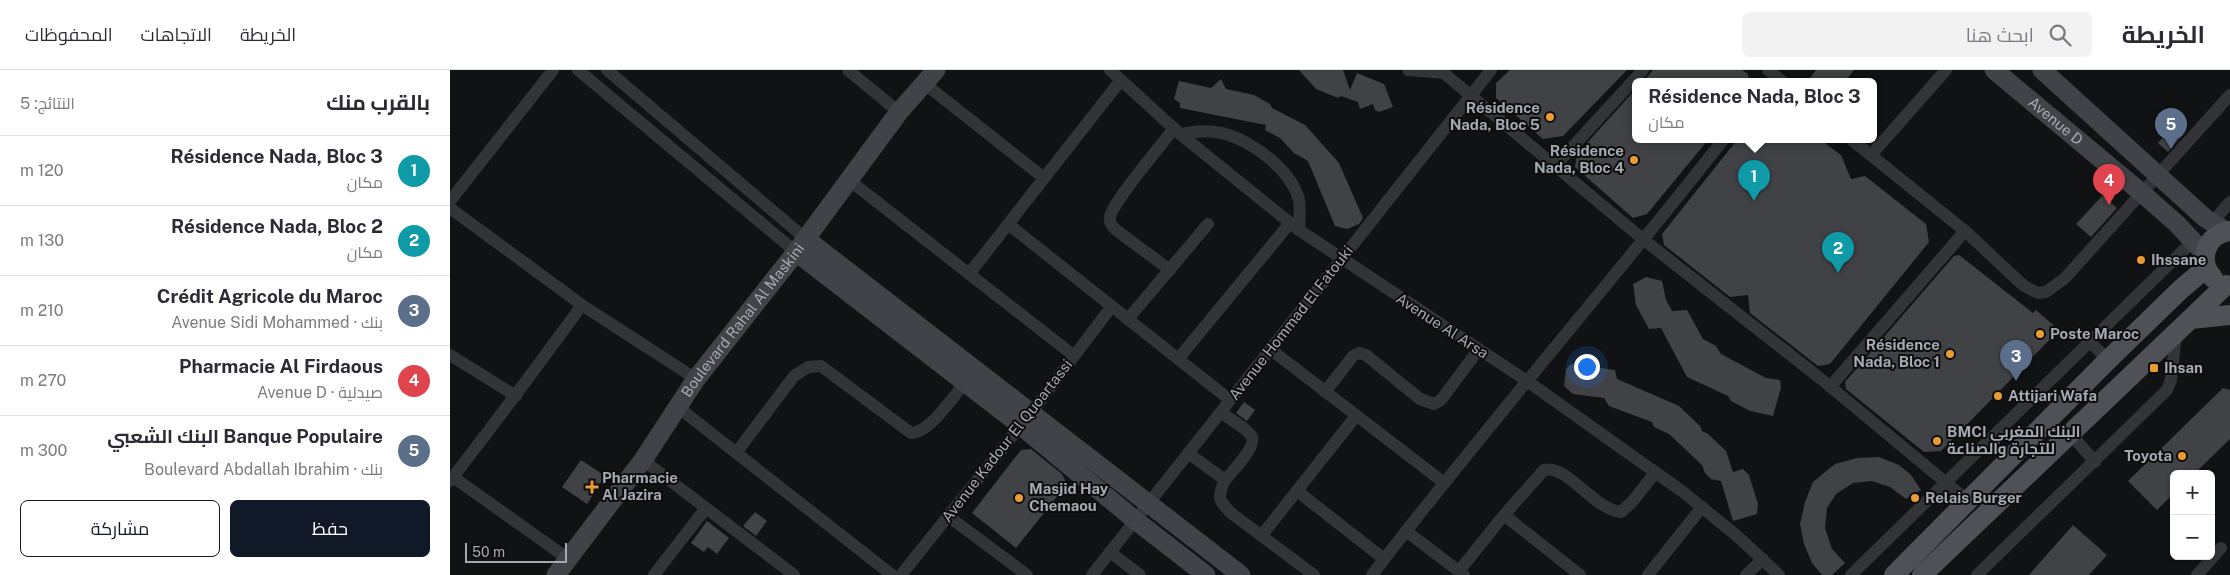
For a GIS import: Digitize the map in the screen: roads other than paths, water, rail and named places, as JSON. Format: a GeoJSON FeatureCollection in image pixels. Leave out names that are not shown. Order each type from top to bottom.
{"type":"FeatureCollection","features":[{"type":"Feature","properties":{"kind":"main road"},"geometry":{"type":"LineString","coordinates":[[1894,575],[2180,290],[2201,254],[2223,228]]}},
{"type":"Feature","properties":{"kind":"main road"},"geometry":{"type":"LineString","coordinates":[[1922,575],[2070,432],[2228,285],[2215,280],[2201,254]]}},
{"type":"Feature","properties":{"kind":"main road"},"geometry":{"type":"LineString","coordinates":[[2192,319],[2230,314]]}},
{"type":"Feature","properties":{"kind":"street"},"geometry":{"type":"LineString","coordinates":[[450,201],[554,70]]}},
{"type":"Feature","properties":{"kind":"street"},"geometry":{"type":"LineString","coordinates":[[578,70],[1025,419],[1148,504],[1241,575]]}},
{"type":"Feature","properties":{"kind":"street"},"geometry":{"type":"LineString","coordinates":[[607,70],[801,246]]}},
{"type":"Feature","properties":{"kind":"street"},"geometry":{"type":"LineString","coordinates":[[848,70],[899,112]]}},
{"type":"Feature","properties":{"kind":"street","name":"Avenue Al Arsa"},"geometry":{"type":"LineString","coordinates":[[1110,70],[1178,131],[1294,227],[1341,260],[1527,381],[1683,492],[1763,559],[1779,575]]}},
{"type":"Feature","properties":{"kind":"street"},"geometry":{"type":"LineString","coordinates":[[1408,70],[1443,72],[1644,240],[1830,387],[1968,501]]}},
{"type":"Feature","properties":{"kind":"street","name":"Avenue Hommad El Fatouki"},"geometry":{"type":"LineString","coordinates":[[1092,575],[1491,70]]}},
{"type":"Feature","properties":{"kind":"street"},"geometry":{"type":"LineString","coordinates":[[1871,156],[1946,70]]}},
{"type":"Feature","properties":{"kind":"street","name":"Avenue D"},"geometry":{"type":"LineString","coordinates":[[1994,70],[2143,194],[2201,254]]}},
{"type":"Feature","properties":{"kind":"street","name":"Avenue D"},"geometry":{"type":"LineString","coordinates":[[2042,70],[2158,174],[2223,228]]}},
{"type":"Feature","properties":{"kind":"street"},"geometry":{"type":"LineString","coordinates":[[930,77],[1044,178]]}},
{"type":"Feature","properties":{"kind":"street","name":"Boulevard Rahal Al Maskini"},"geometry":{"type":"LineString","coordinates":[[556,575],[643,460],[696,380],[801,246],[899,112],[930,77]]}},
{"type":"Feature","properties":{"kind":"street"},"geometry":{"type":"LineString","coordinates":[[969,274],[1121,80]]}},
{"type":"Feature","properties":{"kind":"street"},"geometry":{"type":"LineString","coordinates":[[1555,166],[1632,82]]}},
{"type":"Feature","properties":{"kind":"street"},"geometry":{"type":"LineString","coordinates":[[1856,143],[1964,231],[2024,286],[2038,292],[2046,292],[2065,278],[2143,194],[2158,174],[2230,95]]}},
{"type":"Feature","properties":{"kind":"street"},"geometry":{"type":"LineString","coordinates":[[1170,270],[1116,230],[1110,224],[1110,218],[1117,203],[1178,131],[1222,133],[1244,141],[1281,170],[1294,187],[1300,206],[1294,227],[1178,359]]}},
{"type":"Feature","properties":{"kind":"street"},"geometry":{"type":"LineString","coordinates":[[1372,575],[1443,482],[1644,240],[1721,143]]}},
{"type":"Feature","properties":{"kind":"street"},"geometry":{"type":"LineString","coordinates":[[850,180],[1073,355]]}},
{"type":"Feature","properties":{"kind":"street"},"geometry":{"type":"LineString","coordinates":[[2223,228],[2230,202]]}},
{"type":"Feature","properties":{"kind":"street"},"geometry":{"type":"LineString","coordinates":[[450,208],[582,305],[696,380]]}},
{"type":"Feature","properties":{"kind":"street"},"geometry":{"type":"LineString","coordinates":[[1008,224],[1230,400]]}},
{"type":"Feature","properties":{"kind":"street"},"geometry":{"type":"LineString","coordinates":[[1128,319],[1208,224]]}},
{"type":"Feature","properties":{"kind":"street"},"geometry":{"type":"LineString","coordinates":[[1830,387],[1964,231]]}},
{"type":"Feature","properties":{"kind":"street"},"geometry":{"type":"LineString","coordinates":[[1851,575],[2090,342],[2201,254]]}},
{"type":"Feature","properties":{"kind":"street"},"geometry":{"type":"LineString","coordinates":[[567,558],[451,479],[489,428],[516,396],[582,305]]}},
{"type":"Feature","properties":{"kind":"street","name":"Avenue Kadour El Quoartassi"},"geometry":{"type":"LineString","coordinates":[[901,575],[1112,306]]}},
{"type":"Feature","properties":{"kind":"street"},"geometry":{"type":"LineString","coordinates":[[1977,575],[2162,396],[2170,385],[2176,334]]}},
{"type":"Feature","properties":{"kind":"street"},"geometry":{"type":"LineString","coordinates":[[2090,342],[2108,360]]}},
{"type":"Feature","properties":{"kind":"street"},"geometry":{"type":"LineString","coordinates":[[1325,392],[1353,356],[1359,353],[1366,355],[1420,399],[1434,404],[1441,400],[1479,349]]}},
{"type":"Feature","properties":{"kind":"street"},"geometry":{"type":"LineString","coordinates":[[1270,350],[1443,482]]}},
{"type":"Feature","properties":{"kind":"street"},"geometry":{"type":"LineString","coordinates":[[450,355],[516,396]]}},
{"type":"Feature","properties":{"kind":"street"},"geometry":{"type":"LineString","coordinates":[[736,453],[788,383],[799,371],[808,366],[821,366],[911,434],[917,434],[931,424],[970,377]]}},
{"type":"Feature","properties":{"kind":"street"},"geometry":{"type":"LineString","coordinates":[[679,408],[892,575]]}},
{"type":"Feature","properties":{"kind":"street"},"geometry":{"type":"LineString","coordinates":[[1221,412],[1250,434],[1253,441],[1251,448],[1225,480],[1219,493],[1220,502],[1231,513],[1314,575]]}},
{"type":"Feature","properties":{"kind":"street"},"geometry":{"type":"LineString","coordinates":[[1262,535],[1356,416]]}},
{"type":"Feature","properties":{"kind":"street"},"geometry":{"type":"LineString","coordinates":[[1025,419],[1135,520],[1206,575]]}},
{"type":"Feature","properties":{"kind":"street"},"geometry":{"type":"LineString","coordinates":[[2070,432],[2095,462]]}},
{"type":"Feature","properties":{"kind":"street"},"geometry":{"type":"LineString","coordinates":[[1188,453],[1225,480]]}},
{"type":"Feature","properties":{"kind":"street"},"geometry":{"type":"LineString","coordinates":[[643,460],[794,575]]}},
{"type":"Feature","properties":{"kind":"street"},"geometry":{"type":"LineString","coordinates":[[1406,530],[1461,573],[1504,515],[1544,470],[1558,471],[1601,505],[1621,512],[1632,502],[1655,473]]}},
{"type":"Feature","properties":{"kind":"street"},"geometry":{"type":"LineString","coordinates":[[1297,491],[1384,559]]}},
{"type":"Feature","properties":{"kind":"street"},"geometry":{"type":"LineString","coordinates":[[1648,575],[1702,507]]}},
{"type":"Feature","properties":{"kind":"street"},"geometry":{"type":"LineString","coordinates":[[654,575],[706,508]]}},
{"type":"Feature","properties":{"kind":"street"},"geometry":{"type":"LineString","coordinates":[[1504,515],[1580,575]]}},
{"type":"Feature","properties":{"kind":"street"},"geometry":{"type":"LineString","coordinates":[[948,516],[1028,575]]}},
{"type":"Feature","properties":{"kind":"street"},"geometry":{"type":"LineString","coordinates":[[2197,575],[2221,548]]}},
{"type":"Feature","properties":{"kind":"street"},"geometry":{"type":"LineString","coordinates":[[1110,552],[1140,575]]}},
{"type":"Feature","properties":{"kind":"street"},"geometry":{"type":"LineString","coordinates":[[1746,575],[1763,559]]}},
{"type":"Feature","properties":{"kind":"place","name":"Résidence Nada, Bloc 5"},"geometry":{"type":"Point","coordinates":[1550,117]}},
{"type":"Feature","properties":{"kind":"place","name":"Banque Populaire البنك الشعبي"},"geometry":{"type":"Point","coordinates":[2171,149]}},
{"type":"Feature","properties":{"kind":"place","name":"Résidence Nada, Bloc 4"},"geometry":{"type":"Point","coordinates":[1634,160]}},
{"type":"Feature","properties":{"kind":"place","name":"Résidence Nada, Bloc 3"},"geometry":{"type":"Point","coordinates":[1754,201]}},
{"type":"Feature","properties":{"kind":"place","name":"Pharmacie Al Firdaous"},"geometry":{"type":"Point","coordinates":[2109,205]}},
{"type":"Feature","properties":{"kind":"place","name":"Ihssane"},"geometry":{"type":"Point","coordinates":[2141,260]}},
{"type":"Feature","properties":{"kind":"place","name":"Résidence Nada, Bloc 2"},"geometry":{"type":"Point","coordinates":[1838,273]}},
{"type":"Feature","properties":{"kind":"place","name":"Poste Maroc"},"geometry":{"type":"Point","coordinates":[2040,334]}},
{"type":"Feature","properties":{"kind":"place","name":"Résidence Nada, Bloc 1"},"geometry":{"type":"Point","coordinates":[1950,354]}},
{"type":"Feature","properties":{"kind":"place","name":"Ihsan"},"geometry":{"type":"Point","coordinates":[2154,368]}},
{"type":"Feature","properties":{"kind":"place","name":"Crédit Agricole du Maroc"},"geometry":{"type":"Point","coordinates":[2016,381]}},
{"type":"Feature","properties":{"kind":"place","name":"Attijari Wafa"},"geometry":{"type":"Point","coordinates":[1998,396]}},
{"type":"Feature","properties":{"kind":"place","name":"BMCI البنك المغربي للتجارة والصناعة"},"geometry":{"type":"Point","coordinates":[1937,441]}},
{"type":"Feature","properties":{"kind":"place","name":"Toyota"},"geometry":{"type":"Point","coordinates":[2182,456]}},
{"type":"Feature","properties":{"kind":"place","name":"Pharmacie Al Jazira"},"geometry":{"type":"Point","coordinates":[592,487]}},
{"type":"Feature","properties":{"kind":"place","name":"Masjid Hay Chemaou"},"geometry":{"type":"Point","coordinates":[1019,498]}},
{"type":"Feature","properties":{"kind":"place","name":"Relais Burger"},"geometry":{"type":"Point","coordinates":[1915,498]}}]}
